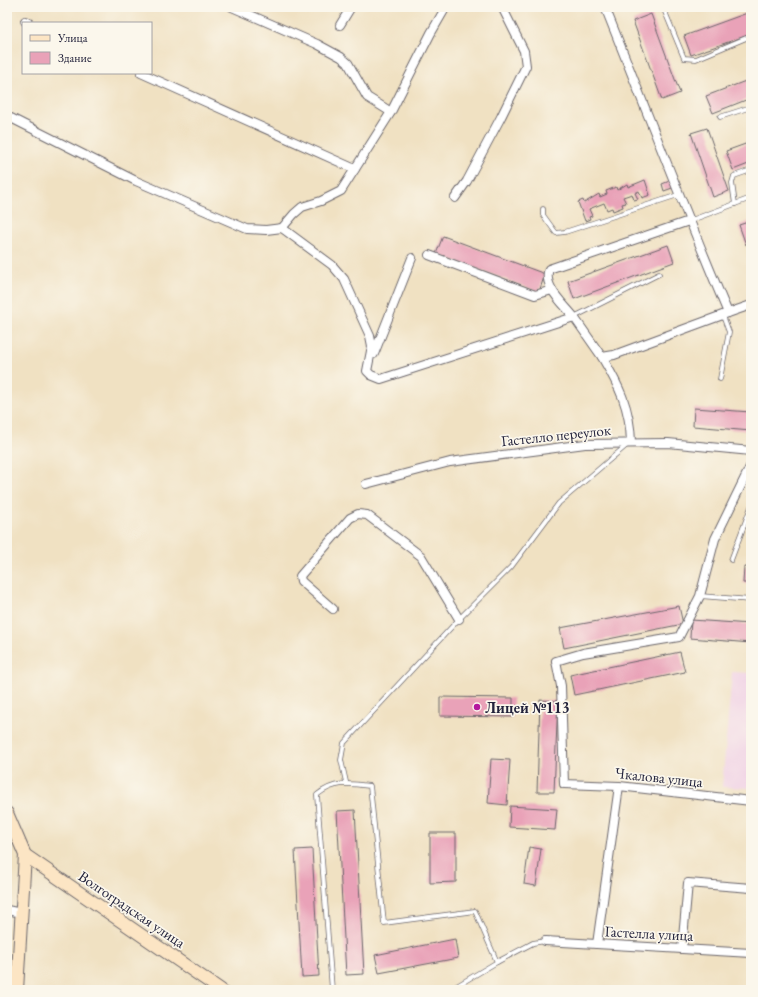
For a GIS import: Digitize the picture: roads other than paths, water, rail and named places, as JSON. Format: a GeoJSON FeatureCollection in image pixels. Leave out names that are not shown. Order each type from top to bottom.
{"type":"FeatureCollection","features":[{"type":"Feature","properties":{"kind":"street"},"geometry":{"type":"LineString","coordinates":[[232,7],[341,56],[348,63],[367,96],[391,112]]}},
{"type":"Feature","properties":{"kind":"street"},"geometry":{"type":"LineString","coordinates":[[340,25],[351,7]]}},
{"type":"Feature","properties":{"kind":"street"},"geometry":{"type":"LineString","coordinates":[[7,116],[136,181],[234,224],[247,229],[266,230],[282,228],[302,207],[333,196],[341,191],[391,112],[430,33],[446,7]]}},
{"type":"Feature","properties":{"kind":"street"},"geometry":{"type":"LineString","coordinates":[[455,198],[467,180],[502,117],[526,66],[524,51],[502,7]]}},
{"type":"Feature","properties":{"kind":"street"},"geometry":{"type":"LineString","coordinates":[[605,7],[725,315]]}},
{"type":"Feature","properties":{"kind":"street"},"geometry":{"type":"LineString","coordinates":[[143,74],[355,169]]}},
{"type":"Feature","properties":{"kind":"street"},"geometry":{"type":"LineString","coordinates":[[631,442],[630,427],[624,399],[602,357],[574,317],[552,290],[548,277],[549,269],[689,221]]}},
{"type":"Feature","properties":{"kind":"street"},"geometry":{"type":"LineString","coordinates":[[282,228],[332,265],[344,278],[370,336],[372,346],[367,371]]}},
{"type":"Feature","properties":{"kind":"street"},"geometry":{"type":"LineString","coordinates":[[429,255],[535,295],[552,290]]}},
{"type":"Feature","properties":{"kind":"street"},"geometry":{"type":"LineString","coordinates":[[367,371],[412,258]]}},
{"type":"Feature","properties":{"kind":"street"},"geometry":{"type":"LineString","coordinates":[[602,357],[725,315],[751,304]]}},
{"type":"Feature","properties":{"kind":"street"},"geometry":{"type":"LineString","coordinates":[[367,371],[371,375],[381,379],[574,317]]}},
{"type":"Feature","properties":{"kind":"street","name":"Гастелло переулок"},"geometry":{"type":"LineString","coordinates":[[366,484],[450,462],[554,447],[631,442],[668,443],[751,451]]}},
{"type":"Feature","properties":{"kind":"street"},"geometry":{"type":"LineString","coordinates":[[700,596],[715,539],[751,465]]}},
{"type":"Feature","properties":{"kind":"street"},"geometry":{"type":"LineString","coordinates":[[333,609],[301,581],[300,576],[350,518],[358,514],[367,515],[421,556],[459,619]]}},
{"type":"Feature","properties":{"kind":"street","name":"Чкалова улица"},"geometry":{"type":"LineString","coordinates":[[700,596],[679,637],[583,653],[556,661],[561,686],[564,784],[619,786],[751,800]]}},
{"type":"Feature","properties":{"kind":"street"},"geometry":{"type":"LineString","coordinates":[[597,944],[619,786]]}},
{"type":"Feature","properties":{"kind":"street"},"geometry":{"type":"LineString","coordinates":[[7,813],[25,855],[17,990]]}},
{"type":"Feature","properties":{"kind":"street","name":"Волгоградская улица"},"geometry":{"type":"LineString","coordinates":[[25,855],[221,990]]}},
{"type":"Feature","properties":{"kind":"street"},"geometry":{"type":"LineString","coordinates":[[682,949],[688,883],[751,888]]}},
{"type":"Feature","properties":{"kind":"street"},"geometry":{"type":"LineString","coordinates":[[7,910],[21,913]]}},
{"type":"Feature","properties":{"kind":"street","name":"Гастелла улица"},"geometry":{"type":"LineString","coordinates":[[545,941],[751,953]]}},
{"type":"Feature","properties":{"kind":"lane"},"geometry":{"type":"LineString","coordinates":[[663,7],[684,58],[696,59],[751,36]]}},
{"type":"Feature","properties":{"kind":"lane"},"geometry":{"type":"LineString","coordinates":[[720,117],[751,107]]}},
{"type":"Feature","properties":{"kind":"lane"},"geometry":{"type":"LineString","coordinates":[[735,204],[732,183],[734,176],[751,170]]}},
{"type":"Feature","properties":{"kind":"lane"},"geometry":{"type":"LineString","coordinates":[[543,209],[543,215],[556,233],[565,232],[678,195]]}},
{"type":"Feature","properties":{"kind":"lane"},"geometry":{"type":"LineString","coordinates":[[689,221],[751,198]]}},
{"type":"Feature","properties":{"kind":"lane"},"geometry":{"type":"LineString","coordinates":[[574,317],[659,274]]}},
{"type":"Feature","properties":{"kind":"lane"},"geometry":{"type":"LineString","coordinates":[[720,379],[730,332],[725,315]]}},
{"type":"Feature","properties":{"kind":"lane"},"geometry":{"type":"LineString","coordinates":[[346,782],[341,760],[344,743],[459,619],[511,567],[559,503],[631,442]]}},
{"type":"Feature","properties":{"kind":"lane"},"geometry":{"type":"LineString","coordinates":[[731,560],[751,507]]}},
{"type":"Feature","properties":{"kind":"lane"},"geometry":{"type":"LineString","coordinates":[[700,596],[751,600]]}},
{"type":"Feature","properties":{"kind":"lane"},"geometry":{"type":"LineString","coordinates":[[332,990],[317,795],[325,788],[346,782],[370,786],[384,923],[475,911],[497,962]]}},
{"type":"Feature","properties":{"kind":"lane"},"geometry":{"type":"LineString","coordinates":[[450,990],[497,962],[533,944],[545,941]]}},
{"type":"Feature","properties":{"kind":"place","name":"Лицей №113"},"geometry":{"type":"Point","coordinates":[477,707]}}]}
